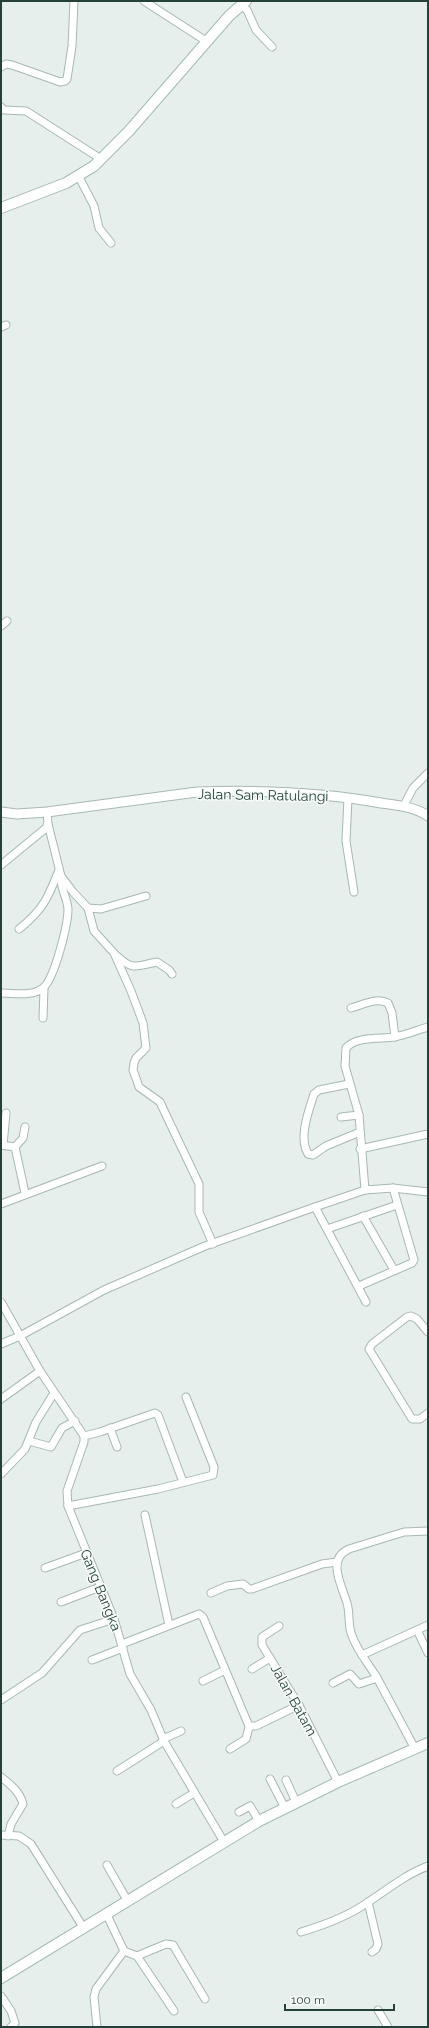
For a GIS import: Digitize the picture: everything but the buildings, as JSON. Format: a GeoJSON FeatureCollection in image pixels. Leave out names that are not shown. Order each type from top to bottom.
{"type":"FeatureCollection","features":[{"type":"Feature","properties":{"kind":"main road"},"geometry":{"type":"LineString","coordinates":[[1,208],[79,177],[101,159],[129,131],[206,42],[244,3]]}},
{"type":"Feature","properties":{"kind":"main road"},"geometry":{"type":"LineString","coordinates":[[1,1978],[259,1821],[338,1782],[428,1743]]}},
{"type":"Feature","properties":{"kind":"street"},"geometry":{"type":"LineString","coordinates":[[1,67],[6,64],[12,65],[60,82],[65,81],[67,79],[72,46],[74,1]]}},
{"type":"Feature","properties":{"kind":"street"},"geometry":{"type":"LineString","coordinates":[[144,1],[206,42]]}},
{"type":"Feature","properties":{"kind":"street"},"geometry":{"type":"LineString","coordinates":[[244,3],[256,30],[272,47]]}},
{"type":"Feature","properties":{"kind":"street"},"geometry":{"type":"LineString","coordinates":[[1,107],[4,110],[26,111],[101,159]]}},
{"type":"Feature","properties":{"kind":"street"},"geometry":{"type":"LineString","coordinates":[[79,177],[94,206],[99,228],[111,243]]}},
{"type":"Feature","properties":{"kind":"street"},"geometry":{"type":"LineString","coordinates":[[403,807],[413,788],[428,773]]}},
{"type":"Feature","properties":{"kind":"street","name":"Jalan Sam Ratulangi"},"geometry":{"type":"LineString","coordinates":[[1,812],[17,814],[47,812],[197,792],[298,793],[348,798],[403,807],[428,816]]}},
{"type":"Feature","properties":{"kind":"street"},"geometry":{"type":"LineString","coordinates":[[348,798],[346,841],[354,892]]}},
{"type":"Feature","properties":{"kind":"street"},"geometry":{"type":"LineString","coordinates":[[43,1018],[44,988],[55,965],[67,917],[67,904],[61,889],[59,868],[48,824],[47,812]]}},
{"type":"Feature","properties":{"kind":"street"},"geometry":{"type":"LineString","coordinates":[[1,865],[33,840],[48,824]]}},
{"type":"Feature","properties":{"kind":"street"},"geometry":{"type":"LineString","coordinates":[[19,929],[35,916],[44,905],[59,868]]}},
{"type":"Feature","properties":{"kind":"street"},"geometry":{"type":"LineString","coordinates":[[60,876],[88,908],[94,931],[114,953],[130,966],[140,967],[157,962],[169,970],[172,974]]}},
{"type":"Feature","properties":{"kind":"street"},"geometry":{"type":"LineString","coordinates":[[88,908],[101,909],[146,896]]}},
{"type":"Feature","properties":{"kind":"street"},"geometry":{"type":"LineString","coordinates":[[114,953],[131,992],[144,1029],[145,1050],[136,1058],[133,1070],[139,1087],[160,1102],[199,1184],[200,1197],[198,1207],[213,1244]]}},
{"type":"Feature","properties":{"kind":"street"},"geometry":{"type":"LineString","coordinates":[[1,993],[25,994],[44,988]]}},
{"type":"Feature","properties":{"kind":"street"},"geometry":{"type":"LineString","coordinates":[[351,1008],[382,1000],[388,1003],[392,1013],[395,1037]]}},
{"type":"Feature","properties":{"kind":"street"},"geometry":{"type":"LineString","coordinates":[[365,1190],[360,1149],[359,1115],[349,1084],[344,1055],[348,1045],[361,1041],[395,1037],[428,1027]]}},
{"type":"Feature","properties":{"kind":"street"},"geometry":{"type":"LineString","coordinates":[[349,1084],[319,1090],[314,1094],[305,1134],[305,1150],[308,1154],[313,1155],[326,1146],[360,1132]]}},
{"type":"Feature","properties":{"kind":"street"},"geometry":{"type":"LineString","coordinates":[[6,1113],[2,1145],[15,1147]]}},
{"type":"Feature","properties":{"kind":"street"},"geometry":{"type":"LineString","coordinates":[[341,1117],[359,1115]]}},
{"type":"Feature","properties":{"kind":"street"},"geometry":{"type":"LineString","coordinates":[[15,1147],[22,1140],[25,1126]]}},
{"type":"Feature","properties":{"kind":"street"},"geometry":{"type":"LineString","coordinates":[[360,1149],[428,1134]]}},
{"type":"Feature","properties":{"kind":"street"},"geometry":{"type":"LineString","coordinates":[[15,1147],[25,1194]]}},
{"type":"Feature","properties":{"kind":"street"},"geometry":{"type":"LineString","coordinates":[[1,1204],[102,1166]]}},
{"type":"Feature","properties":{"kind":"street"},"geometry":{"type":"LineString","coordinates":[[358,1286],[414,1260],[393,1188]]}},
{"type":"Feature","properties":{"kind":"street"},"geometry":{"type":"LineString","coordinates":[[1,1344],[20,1336],[104,1290],[213,1244],[315,1207],[365,1190],[393,1188],[428,1192]]}},
{"type":"Feature","properties":{"kind":"street"},"geometry":{"type":"LineString","coordinates":[[327,1229],[397,1205]]}},
{"type":"Feature","properties":{"kind":"street"},"geometry":{"type":"LineString","coordinates":[[315,1207],[366,1302]]}},
{"type":"Feature","properties":{"kind":"street"},"geometry":{"type":"LineString","coordinates":[[363,1216],[394,1270]]}},
{"type":"Feature","properties":{"kind":"street"},"geometry":{"type":"LineString","coordinates":[[1,1302],[40,1371],[84,1436],[154,1413],[157,1414],[183,1482]]}},
{"type":"Feature","properties":{"kind":"street"},"geometry":{"type":"LineString","coordinates":[[428,1332],[417,1319],[411,1316],[407,1317],[372,1344],[369,1349],[412,1419],[420,1419],[428,1413]]}},
{"type":"Feature","properties":{"kind":"street"},"geometry":{"type":"LineString","coordinates":[[1,1399],[40,1371]]}},
{"type":"Feature","properties":{"kind":"street"},"geometry":{"type":"LineString","coordinates":[[1,1474],[24,1449],[29,1441],[36,1422],[54,1393]]}},
{"type":"Feature","properties":{"kind":"street"},"geometry":{"type":"LineString","coordinates":[[68,1506],[158,1489],[213,1475],[215,1472],[186,1397]]}},
{"type":"Feature","properties":{"kind":"street"},"geometry":{"type":"LineString","coordinates":[[29,1441],[51,1447],[62,1428],[75,1421]]}},
{"type":"Feature","properties":{"kind":"street"},"geometry":{"type":"LineString","coordinates":[[110,1428],[117,1447]]}},
{"type":"Feature","properties":{"kind":"street","name":"Gang Bangka"},"geometry":{"type":"LineString","coordinates":[[84,1436],[84,1442],[67,1491],[68,1506],[114,1619],[130,1674],[151,1710],[164,1740],[224,1842]]}},
{"type":"Feature","properties":{"kind":"street"},"geometry":{"type":"LineString","coordinates":[[145,1515],[168,1625]]}},
{"type":"Feature","properties":{"kind":"street"},"geometry":{"type":"LineString","coordinates":[[415,1749],[351,1633],[348,1605],[340,1586],[337,1562],[343,1552],[349,1549],[404,1532],[428,1531]]}},
{"type":"Feature","properties":{"kind":"street"},"geometry":{"type":"LineString","coordinates":[[45,1568],[86,1553]]}},
{"type":"Feature","properties":{"kind":"street"},"geometry":{"type":"LineString","coordinates":[[211,1593],[227,1586],[243,1584],[247,1588],[252,1589],[322,1564],[337,1562]]}},
{"type":"Feature","properties":{"kind":"street"},"geometry":{"type":"LineString","coordinates":[[61,1602],[100,1587]]}},
{"type":"Feature","properties":{"kind":"street"},"geometry":{"type":"LineString","coordinates":[[92,1660],[168,1625],[195,1614],[201,1615],[249,1727],[246,1739],[230,1749]]}},
{"type":"Feature","properties":{"kind":"street"},"geometry":{"type":"LineString","coordinates":[[1,1700],[42,1673],[80,1630],[114,1619]]}},
{"type":"Feature","properties":{"kind":"street"},"geometry":{"type":"LineString","coordinates":[[362,1655],[428,1625]]}},
{"type":"Feature","properties":{"kind":"street","name":"Jalan Batam"},"geometry":{"type":"LineString","coordinates":[[280,1626],[262,1637],[262,1645],[299,1705],[338,1782]]}},
{"type":"Feature","properties":{"kind":"street"},"geometry":{"type":"LineString","coordinates":[[417,1630],[428,1653]]}},
{"type":"Feature","properties":{"kind":"street"},"geometry":{"type":"LineString","coordinates":[[252,1669],[270,1658]]}},
{"type":"Feature","properties":{"kind":"street"},"geometry":{"type":"LineString","coordinates":[[203,1680],[225,1670]]}},
{"type":"Feature","properties":{"kind":"street"},"geometry":{"type":"LineString","coordinates":[[333,1683],[350,1674],[359,1684],[376,1678]]}},
{"type":"Feature","properties":{"kind":"street"},"geometry":{"type":"LineString","coordinates":[[249,1727],[256,1726],[299,1705]]}},
{"type":"Feature","properties":{"kind":"street"},"geometry":{"type":"LineString","coordinates":[[117,1771],[164,1740],[181,1731]]}},
{"type":"Feature","properties":{"kind":"street"},"geometry":{"type":"LineString","coordinates":[[1,1776],[14,1788],[22,1799],[23,1804],[5,1835],[19,1836],[31,1844],[83,1927]]}},
{"type":"Feature","properties":{"kind":"street"},"geometry":{"type":"LineString","coordinates":[[270,1779],[285,1808]]}},
{"type":"Feature","properties":{"kind":"street"},"geometry":{"type":"LineString","coordinates":[[286,1780],[296,1802]]}},
{"type":"Feature","properties":{"kind":"street"},"geometry":{"type":"LineString","coordinates":[[176,1804],[194,1793]]}},
{"type":"Feature","properties":{"kind":"street"},"geometry":{"type":"LineString","coordinates":[[239,1812],[250,1806],[259,1821]]}},
{"type":"Feature","properties":{"kind":"street"},"geometry":{"type":"LineString","coordinates":[[107,1866],[127,1900]]}},
{"type":"Feature","properties":{"kind":"street"},"geometry":{"type":"LineString","coordinates":[[301,1932],[321,1926],[359,1908],[401,1879],[428,1866]]}},
{"type":"Feature","properties":{"kind":"street"},"geometry":{"type":"LineString","coordinates":[[368,1902],[378,1944],[376,1949],[372,1952]]}},
{"type":"Feature","properties":{"kind":"street"},"geometry":{"type":"LineString","coordinates":[[106,1913],[124,1951],[137,1956],[174,2011]]}},
{"type":"Feature","properties":{"kind":"street"},"geometry":{"type":"LineString","coordinates":[[137,1956],[166,1944],[173,1945],[205,1999]]}},
{"type":"Feature","properties":{"kind":"street"},"geometry":{"type":"LineString","coordinates":[[97,2027],[94,1997],[96,1989],[124,1951]]}},
{"type":"Feature","properties":{"kind":"street"},"geometry":{"type":"LineString","coordinates":[[1,1996],[14,2018],[15,2023],[11,2027]]}},
{"type":"Feature","properties":{"kind":"street"},"geometry":{"type":"LineString","coordinates":[[378,2010],[388,2027]]}}]}
